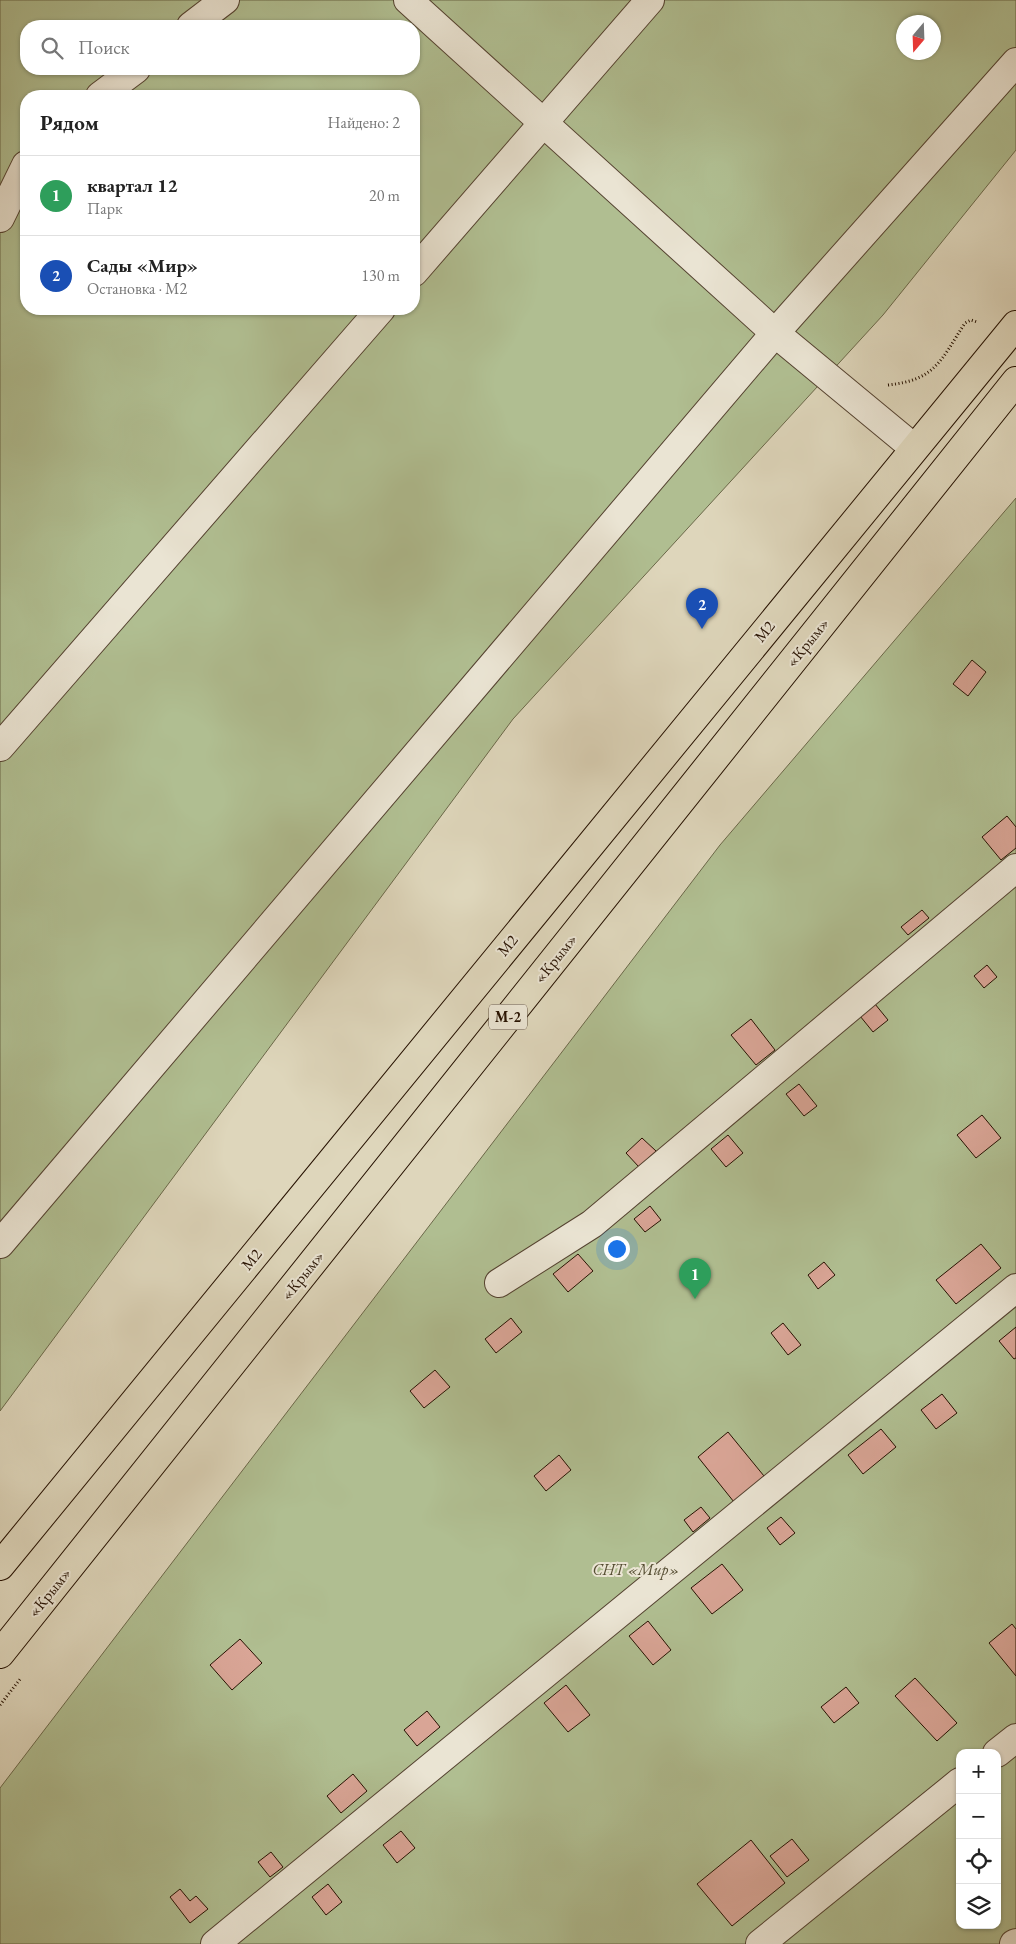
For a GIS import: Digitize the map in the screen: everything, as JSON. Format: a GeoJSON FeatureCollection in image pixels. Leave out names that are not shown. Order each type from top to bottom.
{"type":"FeatureCollection","features":[{"type":"Feature","properties":{"kind":"highway","name":"М2"},"geometry":{"type":"LineString","coordinates":[[0,1566],[1008,335]]}},
{"type":"Feature","properties":{"kind":"highway","name":"«Крым»"},"geometry":{"type":"LineString","coordinates":[[0,1654],[1016,381]]}},
{"type":"Feature","properties":{"kind":"lane"},"geometry":{"type":"LineString","coordinates":[[199,20],[225,0]]}},
{"type":"Feature","properties":{"kind":"lane"},"geometry":{"type":"LineString","coordinates":[[408,0],[775,333],[914,448]]}},
{"type":"Feature","properties":{"kind":"lane"},"geometry":{"type":"LineString","coordinates":[[420,265],[650,0]]}},
{"type":"Feature","properties":{"kind":"lane"},"geometry":{"type":"LineString","coordinates":[[0,1244],[775,333],[1016,62]]}},
{"type":"Feature","properties":{"kind":"lane"},"geometry":{"type":"LineString","coordinates":[[108,90],[128,75]]}},
{"type":"Feature","properties":{"kind":"lane"},"geometry":{"type":"LineString","coordinates":[[0,174],[20,158]]}},
{"type":"Feature","properties":{"kind":"lane"},"geometry":{"type":"LineString","coordinates":[[0,218],[20,177]]}},
{"type":"Feature","properties":{"kind":"lane"},"geometry":{"type":"LineString","coordinates":[[0,747],[376,315]]}},
{"type":"Feature","properties":{"kind":"lane"},"geometry":{"type":"LineString","coordinates":[[499,1283],[592,1224],[1016,868]]}},
{"type":"Feature","properties":{"kind":"lane"},"geometry":{"type":"LineString","coordinates":[[215,1944],[1016,1288]]}},
{"type":"Feature","properties":{"kind":"lane"},"geometry":{"type":"LineString","coordinates":[[1001,1750],[1016,1738]]}},
{"type":"Feature","properties":{"kind":"lane"},"geometry":{"type":"LineString","coordinates":[[760,1944],[956,1785]]}},
{"type":"Feature","properties":{"kind":"path"},"geometry":{"type":"LineString","coordinates":[[844,390],[858,380],[883,385],[907,383],[921,378],[940,361],[965,323],[971,320],[1008,335]]}},
{"type":"Feature","properties":{"kind":"green space"},"geometry":{"type":"Polygon","coordinates":[[[0,0],[1016,0],[1016,150],[883,315],[513,719],[0,1411],[0,0]]]}},
{"type":"Feature","properties":{"kind":"green space","name":"СНТ «Мир»"},"geometry":{"type":"Polygon","coordinates":[[[1016,498],[1016,1944],[0,1944],[0,1788],[720,845],[1016,498]]]}},
{"type":"Feature","properties":{"kind":"building"},"geometry":{"type":"Polygon","coordinates":[[[972,660],[986,672],[968,696],[953,684],[972,660]]]}},
{"type":"Feature","properties":{"kind":"building"},"geometry":{"type":"Polygon","coordinates":[[[1007,816],[1016,827],[1016,848],[1001,860],[982,837],[1007,816]]]}},
{"type":"Feature","properties":{"kind":"building"},"geometry":{"type":"Polygon","coordinates":[[[922,910],[929,918],[908,935],[901,927],[922,910]]]}},
{"type":"Feature","properties":{"kind":"building"},"geometry":{"type":"Polygon","coordinates":[[[987,965],[997,977],[984,988],[974,976],[987,965]]]}},
{"type":"Feature","properties":{"kind":"building"},"geometry":{"type":"Polygon","coordinates":[[[875,1004],[888,1020],[873,1032],[860,1016],[875,1004]]]}},
{"type":"Feature","properties":{"kind":"building"},"geometry":{"type":"Polygon","coordinates":[[[751,1019],[775,1050],[756,1065],[731,1035],[751,1019]]]}},
{"type":"Feature","properties":{"kind":"building"},"geometry":{"type":"Polygon","coordinates":[[[799,1084],[817,1106],[804,1116],[786,1094],[799,1084]]]}},
{"type":"Feature","properties":{"kind":"building"},"geometry":{"type":"Polygon","coordinates":[[[982,1115],[1001,1138],[976,1158],[957,1135],[982,1115]]]}},
{"type":"Feature","properties":{"kind":"building"},"geometry":{"type":"Polygon","coordinates":[[[728,1135],[743,1153],[726,1167],[711,1149],[728,1135]]]}},
{"type":"Feature","properties":{"kind":"building"},"geometry":{"type":"Polygon","coordinates":[[[642,1138],[656,1151],[639,1167],[626,1153],[642,1138]]]}},
{"type":"Feature","properties":{"kind":"building"},"geometry":{"type":"Polygon","coordinates":[[[650,1206],[661,1220],[645,1232],[634,1219],[650,1206]]]}},
{"type":"Feature","properties":{"kind":"building"},"geometry":{"type":"Polygon","coordinates":[[[981,1244],[1001,1268],[956,1304],[936,1280],[981,1244]]]}},
{"type":"Feature","properties":{"kind":"building"},"geometry":{"type":"Polygon","coordinates":[[[578,1254],[593,1271],[568,1292],[553,1274],[578,1254]]]}},
{"type":"Feature","properties":{"kind":"building"},"geometry":{"type":"Polygon","coordinates":[[[824,1262],[835,1275],[818,1289],[808,1275],[824,1262]]]}},
{"type":"Feature","properties":{"kind":"building"},"geometry":{"type":"Polygon","coordinates":[[[511,1318],[522,1332],[496,1353],[485,1339],[511,1318]]]}},
{"type":"Feature","properties":{"kind":"building"},"geometry":{"type":"Polygon","coordinates":[[[783,1323],[801,1345],[788,1355],[771,1333],[783,1323]]]}},
{"type":"Feature","properties":{"kind":"building"},"geometry":{"type":"Polygon","coordinates":[[[1016,1327],[1016,1358],[1014,1359],[999,1341],[1016,1327]]]}},
{"type":"Feature","properties":{"kind":"building"},"geometry":{"type":"Polygon","coordinates":[[[435,1370],[450,1387],[424,1408],[410,1391],[435,1370]]]}},
{"type":"Feature","properties":{"kind":"building"},"geometry":{"type":"Polygon","coordinates":[[[942,1394],[957,1413],[936,1429],[921,1410],[942,1394]]]}},
{"type":"Feature","properties":{"kind":"building"},"geometry":{"type":"Polygon","coordinates":[[[881,1429],[896,1447],[863,1474],[848,1455],[881,1429]]]}},
{"type":"Feature","properties":{"kind":"building"},"geometry":{"type":"Polygon","coordinates":[[[728,1432],[764,1476],[734,1502],[698,1457],[728,1432]]]}},
{"type":"Feature","properties":{"kind":"building"},"geometry":{"type":"Polygon","coordinates":[[[559,1455],[571,1470],[546,1491],[534,1476],[559,1455]]]}},
{"type":"Feature","properties":{"kind":"building"},"geometry":{"type":"Polygon","coordinates":[[[701,1507],[710,1518],[693,1532],[684,1520],[701,1507]]]}},
{"type":"Feature","properties":{"kind":"building"},"geometry":{"type":"Polygon","coordinates":[[[781,1517],[795,1533],[780,1545],[767,1528],[781,1517]]]}},
{"type":"Feature","properties":{"kind":"building"},"geometry":{"type":"Polygon","coordinates":[[[722,1564],[743,1590],[712,1614],[691,1588],[722,1564]]]}},
{"type":"Feature","properties":{"kind":"building"},"geometry":{"type":"Polygon","coordinates":[[[648,1621],[671,1650],[653,1665],[629,1636],[648,1621]]]}},
{"type":"Feature","properties":{"kind":"building"},"geometry":{"type":"Polygon","coordinates":[[[1012,1624],[1016,1629],[1016,1676],[989,1643],[1012,1624]]]}},
{"type":"Feature","properties":{"kind":"building"},"geometry":{"type":"Polygon","coordinates":[[[240,1639],[262,1663],[232,1690],[210,1665],[240,1639]]]}},
{"type":"Feature","properties":{"kind":"building"},"geometry":{"type":"Polygon","coordinates":[[[915,1678],[957,1723],[937,1741],[895,1696],[915,1678]]]}},
{"type":"Feature","properties":{"kind":"building"},"geometry":{"type":"Polygon","coordinates":[[[566,1685],[590,1715],[568,1732],[544,1703],[566,1685]]]}},
{"type":"Feature","properties":{"kind":"building"},"geometry":{"type":"Polygon","coordinates":[[[846,1687],[859,1703],[834,1723],[821,1707],[846,1687]]]}},
{"type":"Feature","properties":{"kind":"building"},"geometry":{"type":"Polygon","coordinates":[[[427,1711],[440,1727],[417,1746],[404,1730],[427,1711]]]}},
{"type":"Feature","properties":{"kind":"building"},"geometry":{"type":"Polygon","coordinates":[[[353,1774],[367,1791],[341,1813],[327,1796],[353,1774]]]}},
{"type":"Feature","properties":{"kind":"building"},"geometry":{"type":"Polygon","coordinates":[[[401,1831],[415,1848],[397,1863],[383,1845],[401,1831]]]}},
{"type":"Feature","properties":{"kind":"building"},"geometry":{"type":"Polygon","coordinates":[[[792,1839],[809,1860],[787,1877],[770,1856],[792,1839]]]}},
{"type":"Feature","properties":{"kind":"building"},"geometry":{"type":"Polygon","coordinates":[[[751,1840],[785,1883],[732,1926],[697,1884],[751,1840]]]}},
{"type":"Feature","properties":{"kind":"building"},"geometry":{"type":"Polygon","coordinates":[[[271,1852],[283,1867],[270,1877],[258,1862],[271,1852]]]}},
{"type":"Feature","properties":{"kind":"building"},"geometry":{"type":"Polygon","coordinates":[[[328,1884],[342,1902],[326,1915],[312,1897],[328,1884]]]}},
{"type":"Feature","properties":{"kind":"building"},"geometry":{"type":"Polygon","coordinates":[[[180,1889],[190,1901],[196,1896],[208,1909],[190,1923],[170,1897],[180,1889]]]}},
{"type":"Feature","properties":{"kind":"place","name":"Сады «Мир»"},"geometry":{"type":"Point","coordinates":[702,629]}},
{"type":"Feature","properties":{"kind":"place","name":"квартал 12"},"geometry":{"type":"Point","coordinates":[695,1299]}}]}
